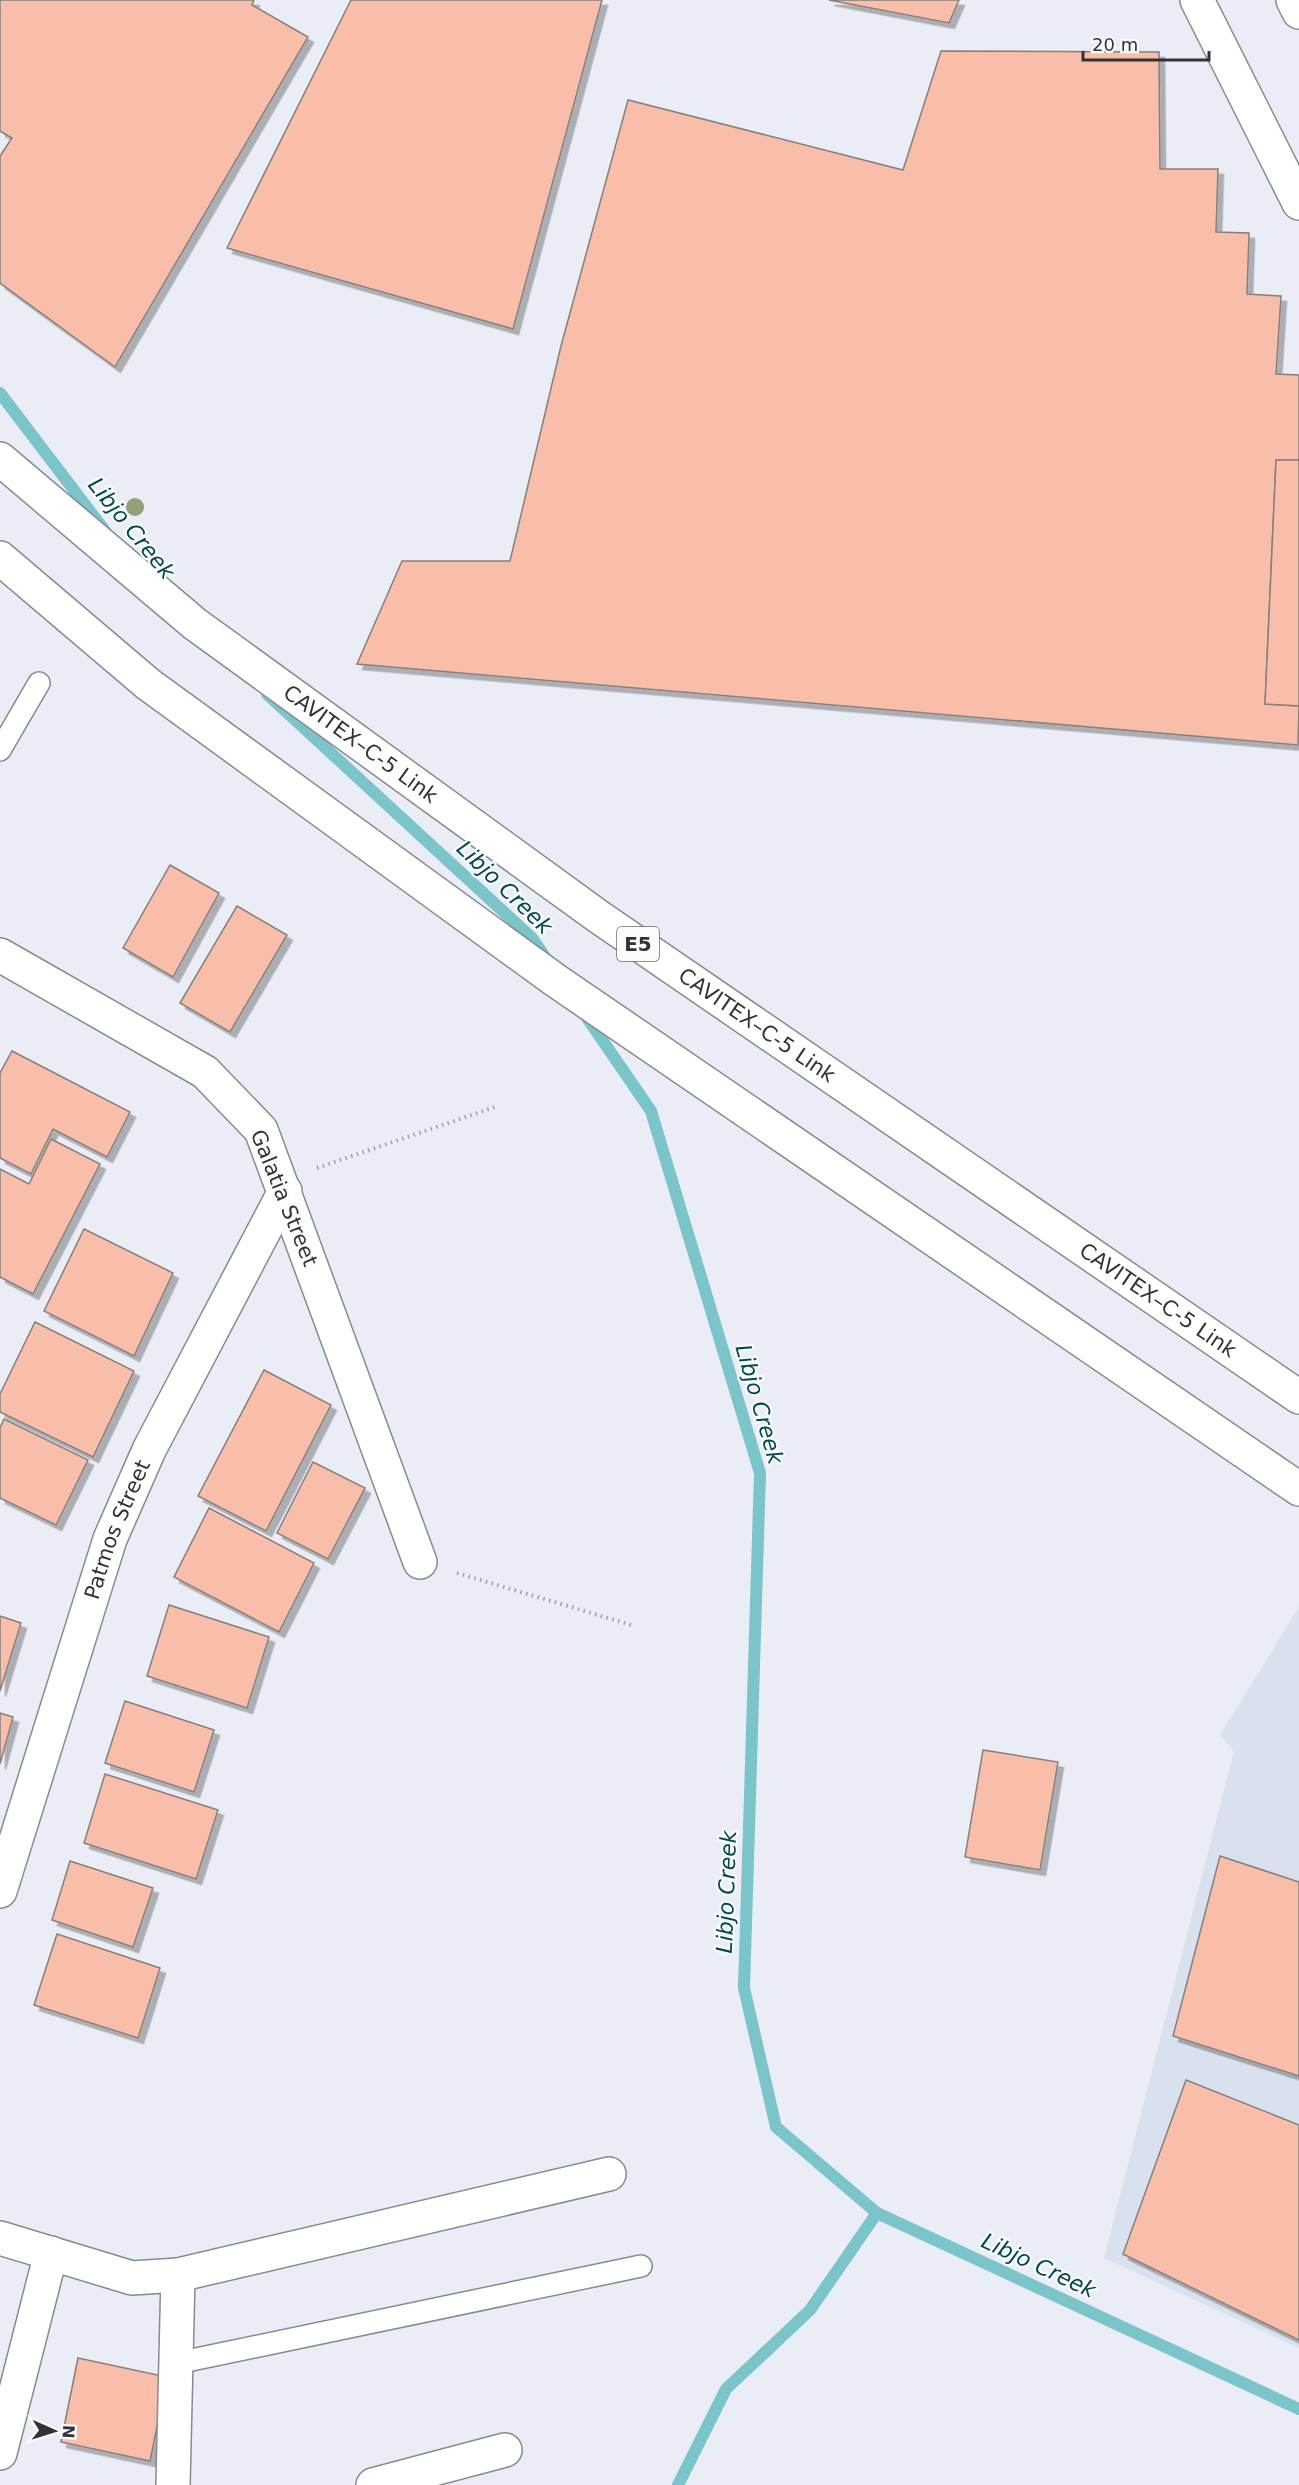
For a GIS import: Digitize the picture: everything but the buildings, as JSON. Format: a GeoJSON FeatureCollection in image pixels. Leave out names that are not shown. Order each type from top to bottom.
{"type":"FeatureCollection","features":[{"type":"Feature","properties":{"kind":"main road"},"geometry":{"type":"LineString","coordinates":[[1197,0],[1299,202]]}},
{"type":"Feature","properties":{"kind":"main road"},"geometry":{"type":"LineString","coordinates":[[1293,0],[1299,12]]}},
{"type":"Feature","properties":{"kind":"main road","name":"CAVITEX–C-5 Link"},"geometry":{"type":"LineString","coordinates":[[0,459],[195,624],[590,910],[1299,1398]]}},
{"type":"Feature","properties":{"kind":"main road"},"geometry":{"type":"LineString","coordinates":[[0,558],[148,684],[555,980],[1299,1489]]}},
{"type":"Feature","properties":{"kind":"main road","name":"Galatia Street"},"geometry":{"type":"LineString","coordinates":[[0,955],[205,1072],[261,1130],[420,1562]]}},
{"type":"Feature","properties":{"kind":"main road","name":"Patmos Street"},"geometry":{"type":"LineString","coordinates":[[0,1891],[110,1539],[149,1450],[283,1185]]}},
{"type":"Feature","properties":{"kind":"main road"},"geometry":{"type":"LineString","coordinates":[[0,2238],[132,2278],[178,2275],[609,2174]]}},
{"type":"Feature","properties":{"kind":"main road"},"geometry":{"type":"LineString","coordinates":[[0,2453],[51,2253]]}},
{"type":"Feature","properties":{"kind":"main road"},"geometry":{"type":"LineString","coordinates":[[173,2485],[178,2275]]}},
{"type":"Feature","properties":{"kind":"main road"},"geometry":{"type":"LineString","coordinates":[[373,2485],[505,2450]]}},
{"type":"Feature","properties":{"kind":"lane"},"geometry":{"type":"LineString","coordinates":[[0,750],[39,683]]}},
{"type":"Feature","properties":{"kind":"lane"},"geometry":{"type":"LineString","coordinates":[[177,2363],[641,2266]]}},
{"type":"Feature","properties":{"kind":"path"},"geometry":{"type":"LineString","coordinates":[[283,1185],[495,1107]]}},
{"type":"Feature","properties":{"kind":"path"},"geometry":{"type":"LineString","coordinates":[[420,1562],[635,1626]]}},
{"type":"Feature","properties":{"kind":"shaded area"},"geometry":{"type":"Polygon","coordinates":[[[1299,1607],[1299,2348],[1104,2258],[1234,1751],[1220,1735],[1299,1607]]]}},
{"type":"Feature","properties":{"kind":"waterway","name":"Libjo Creek"},"geometry":{"type":"LineString","coordinates":[[0,393],[105,531]]}},
{"type":"Feature","properties":{"kind":"waterway","name":"Libjo Creek"},"geometry":{"type":"LineString","coordinates":[[267,694],[532,938],[547,960]]}},
{"type":"Feature","properties":{"kind":"waterway","name":"Libjo Creek"},"geometry":{"type":"LineString","coordinates":[[583,1012],[651,1111],[760,1473],[744,1988],[776,2127],[877,2213],[1299,2409]]}},
{"type":"Feature","properties":{"kind":"waterway"},"geometry":{"type":"LineString","coordinates":[[678,2485],[726,2389],[810,2310],[877,2213]]}}]}
